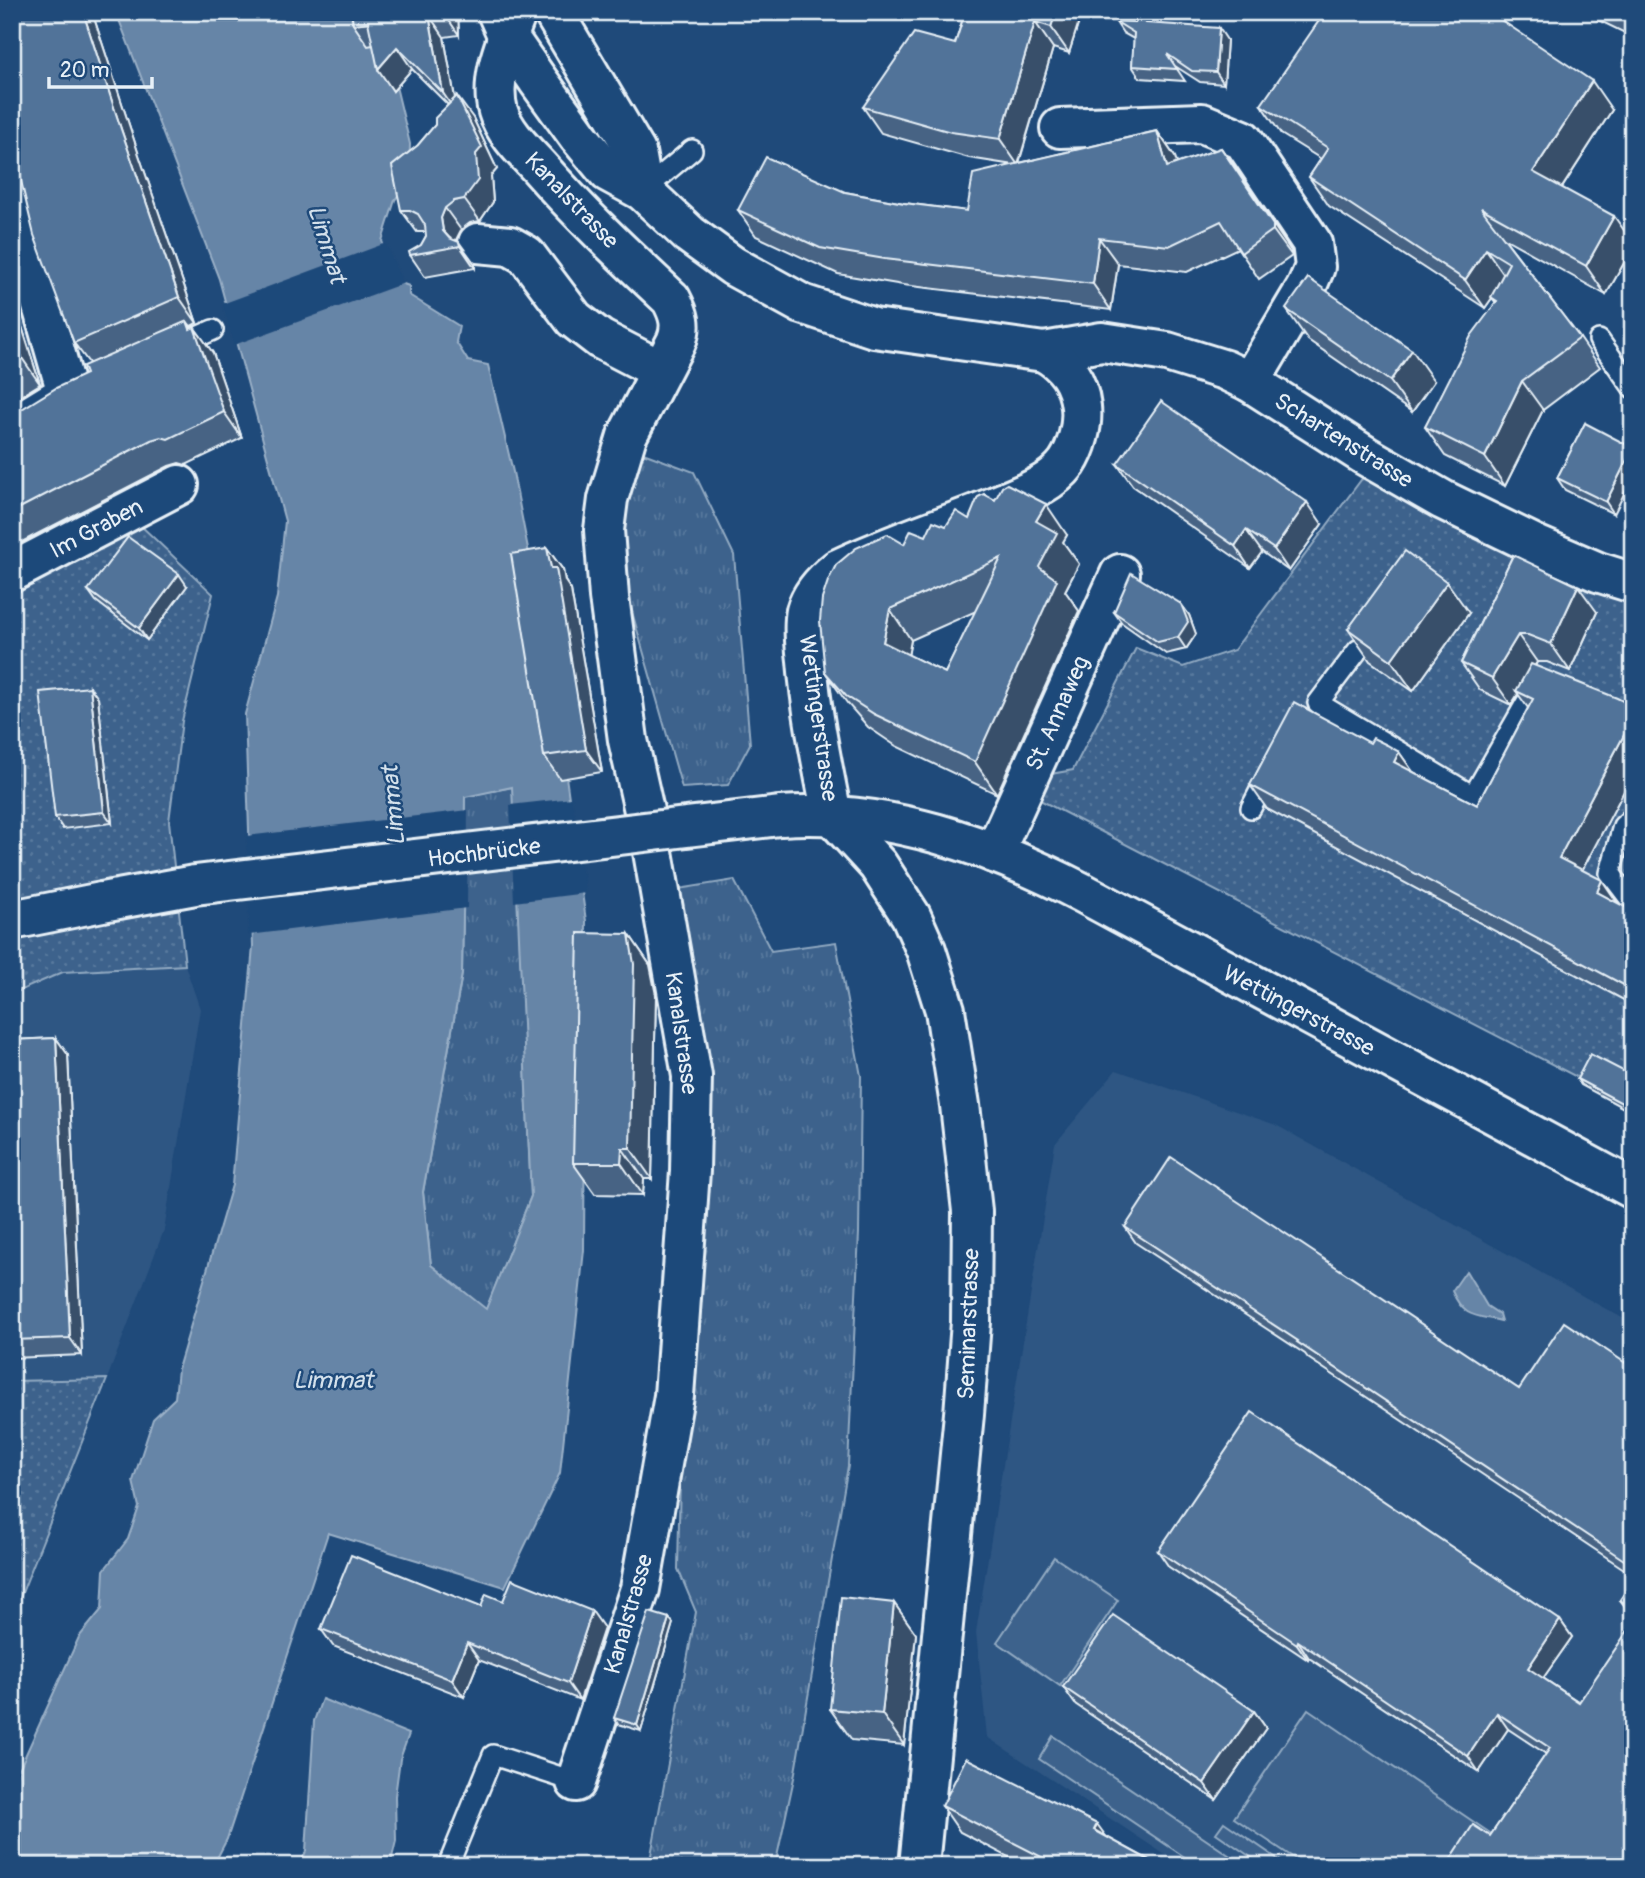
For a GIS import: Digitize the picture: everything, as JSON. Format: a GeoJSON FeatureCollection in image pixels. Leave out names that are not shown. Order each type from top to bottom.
{"type":"FeatureCollection","features":[{"type":"Feature","properties":{"kind":"main road"},"geometry":{"type":"LineString","coordinates":[[553,12],[636,152],[643,191]]}},
{"type":"Feature","properties":{"kind":"main road"},"geometry":{"type":"LineString","coordinates":[[507,20],[579,137],[608,172],[643,191],[689,234],[733,266],[802,304],[874,328],[1044,352]]}},
{"type":"Feature","properties":{"kind":"main road","name":"Kanalstrasse"},"geometry":{"type":"LineString","coordinates":[[507,20],[496,88],[498,111],[508,131],[570,202],[671,299],[680,320],[681,332],[627,436],[608,499],[604,530],[609,597],[628,740],[652,846],[692,1076],[693,1128],[674,1396],[640,1589],[576,1782]]}},
{"type":"Feature","properties":{"kind":"main road"},"geometry":{"type":"LineString","coordinates":[[1060,128],[1202,123],[1243,140],[1312,243],[1315,267],[1306,288],[1250,382]]}},
{"type":"Feature","properties":{"kind":"main road"},"geometry":{"type":"LineString","coordinates":[[12,187],[32,271],[78,389],[12,427]]}},
{"type":"Feature","properties":{"kind":"main road"},"geometry":{"type":"LineString","coordinates":[[478,243],[510,246],[526,255],[574,318],[600,339],[660,370]]}},
{"type":"Feature","properties":{"kind":"main road","name":"Schartenstrasse"},"geometry":{"type":"LineString","coordinates":[[1044,352],[1102,342],[1167,352],[1199,361],[1250,382],[1366,456],[1433,494],[1540,547],[1598,572],[1633,583]]}},
{"type":"Feature","properties":{"kind":"main road","name":"Wettingerstrasse"},"geometry":{"type":"LineString","coordinates":[[1044,352],[1065,367],[1077,387],[1079,396],[1079,436],[1067,463],[1038,487],[838,569],[824,580],[814,594],[806,612],[805,644],[816,728],[832,815],[918,829],[995,853],[1071,887],[1633,1189]]}},
{"type":"Feature","properties":{"kind":"main road","name":"Im Graben"},"geometry":{"type":"LineString","coordinates":[[12,572],[179,485]]}},
{"type":"Feature","properties":{"kind":"main road","name":"St. Annaweg"},"geometry":{"type":"LineString","coordinates":[[995,853],[1120,574]]}},
{"type":"Feature","properties":{"kind":"main road","name":"Hochbrücke"},"geometry":{"type":"LineString","coordinates":[[12,920],[195,885],[780,816],[832,815]]}},
{"type":"Feature","properties":{"kind":"main road","name":"Seminarstrasse"},"geometry":{"type":"LineString","coordinates":[[832,815],[878,865],[911,916],[926,950],[945,1010],[960,1105],[972,1211],[971,1322],[965,1401],[919,1866]]}},
{"type":"Feature","properties":{"kind":"lane"},"geometry":{"type":"LineString","coordinates":[[643,191],[692,150]]}},
{"type":"Feature","properties":{"kind":"lane"},"geometry":{"type":"LineString","coordinates":[[163,352],[213,330]]}},
{"type":"Feature","properties":{"kind":"lane"},"geometry":{"type":"LineString","coordinates":[[1599,340],[1633,388]]}},
{"type":"Feature","properties":{"kind":"lane"},"geometry":{"type":"LineString","coordinates":[[1358,650],[1310,706],[1473,796],[1543,673],[1556,678]]}},
{"type":"Feature","properties":{"kind":"lane"},"geometry":{"type":"LineString","coordinates":[[1251,808],[1276,758]]}},
{"type":"Feature","properties":{"kind":"lane"},"geometry":{"type":"LineString","coordinates":[[1633,817],[1623,826],[1610,873],[1633,903]]}},
{"type":"Feature","properties":{"kind":"lane"},"geometry":{"type":"LineString","coordinates":[[448,1866],[493,1755],[576,1782]]}},
{"type":"Feature","properties":{"kind":"shaded area"},"geometry":{"type":"Polygon","coordinates":[[[185,965],[200,1009],[164,1230],[107,1379],[12,1381],[12,994],[63,972],[185,965]]]}},
{"type":"Feature","properties":{"kind":"shaded area"},"geometry":{"type":"Polygon","coordinates":[[[1116,1070],[1276,1125],[1633,1324],[1633,1866],[1182,1866],[987,1737],[976,1632],[1055,1144],[1116,1070]]]}},
{"type":"Feature","properties":{"kind":"green space"},"geometry":{"type":"Polygon","coordinates":[[[643,453],[694,472],[734,555],[750,744],[728,785],[682,788],[623,580],[626,504],[643,453]]]}},
{"type":"Feature","properties":{"kind":"green space"},"geometry":{"type":"Polygon","coordinates":[[[1364,476],[1633,594],[1633,1106],[1038,799],[1051,774],[1073,770],[1136,648],[1183,667],[1234,650],[1364,476]]]}},
{"type":"Feature","properties":{"kind":"green space"},"geometry":{"type":"Polygon","coordinates":[[[138,523],[213,594],[182,721],[169,821],[185,965],[63,972],[12,994],[12,579],[138,523]]]}},
{"type":"Feature","properties":{"kind":"green space"},"geometry":{"type":"Polygon","coordinates":[[[513,787],[531,1196],[486,1310],[431,1265],[423,1192],[462,974],[465,796],[513,787]]]}},
{"type":"Feature","properties":{"kind":"green space"},"geometry":{"type":"Polygon","coordinates":[[[734,880],[771,951],[836,942],[861,1076],[859,1233],[848,1466],[794,1778],[775,1866],[649,1866],[696,1612],[678,1569],[683,1333],[678,1095],[647,894],[734,880]]]}},
{"type":"Feature","properties":{"kind":"green space"},"geometry":{"type":"Polygon","coordinates":[[[107,1379],[12,1618],[12,1381],[107,1379]]]}},
{"type":"Feature","properties":{"kind":"green space"},"geometry":{"type":"Polygon","coordinates":[[[1054,1557],[1118,1600],[1060,1686],[997,1642],[1054,1557]]]}},
{"type":"Feature","properties":{"kind":"green space"},"geometry":{"type":"Polygon","coordinates":[[[1308,1709],[1490,1833],[1468,1866],[1306,1866],[1234,1818],[1308,1709]]]}},
{"type":"Feature","properties":{"kind":"green space"},"geometry":{"type":"Polygon","coordinates":[[[1053,1736],[1245,1866],[1198,1866],[1039,1759],[1053,1736]]]}},
{"type":"Feature","properties":{"kind":"green space"},"geometry":{"type":"Polygon","coordinates":[[[1224,1822],[1288,1866],[1264,1866],[1216,1833],[1224,1822]]]}},
{"type":"Feature","properties":{"kind":"water","name":"Limmat"},"geometry":{"type":"Polygon","coordinates":[[[116,12],[378,12],[410,144],[409,179],[395,200],[382,241],[398,282],[409,286],[409,295],[459,326],[456,342],[468,361],[488,365],[513,472],[550,661],[586,921],[584,1250],[560,1473],[505,1587],[328,1533],[227,1839],[213,1866],[12,1866],[12,1785],[79,1637],[102,1609],[104,1570],[128,1539],[139,1507],[133,1481],[153,1419],[175,1398],[178,1369],[232,1185],[253,946],[245,714],[277,597],[285,521],[219,279],[116,12]],[[512,787],[465,797],[462,974],[423,1192],[431,1265],[486,1309],[531,1196],[512,787]]]}},
{"type":"Feature","properties":{"kind":"water"},"geometry":{"type":"Polygon","coordinates":[[[1466,1271],[1487,1306],[1499,1314],[1501,1321],[1471,1314],[1456,1300],[1452,1291],[1466,1271]]]}},
{"type":"Feature","properties":{"kind":"water"},"geometry":{"type":"Polygon","coordinates":[[[322,1699],[409,1734],[400,1759],[395,1796],[396,1841],[390,1866],[300,1866],[306,1851],[314,1721],[322,1699]]]}},
{"type":"Feature","properties":{"kind":"pier"},"geometry":{"type":"Polygon","coordinates":[[[386,243],[401,279],[407,282],[234,345],[222,304],[386,243]]]}},
{"type":"Feature","properties":{"kind":"pier"},"geometry":{"type":"Polygon","coordinates":[[[572,798],[586,893],[514,902],[510,805],[572,798]]]}},
{"type":"Feature","properties":{"kind":"pier"},"geometry":{"type":"Polygon","coordinates":[[[468,810],[467,908],[249,935],[246,836],[468,810]]]}},
{"type":"Feature","properties":{"kind":"building"},"geometry":{"type":"Polygon","coordinates":[[[12,12],[83,12],[179,297],[74,343],[34,235],[12,151],[12,12]]]}},
{"type":"Feature","properties":{"kind":"building"},"geometry":{"type":"Polygon","coordinates":[[[351,12],[444,12],[429,15],[443,93],[397,47],[378,69],[368,22],[353,24],[351,12]]]}},
{"type":"Feature","properties":{"kind":"building"},"geometry":{"type":"Polygon","coordinates":[[[965,12],[1056,12],[1051,27],[1035,22],[1000,139],[951,132],[863,107],[914,33],[955,44],[965,12]]]}},
{"type":"Feature","properties":{"kind":"building"},"geometry":{"type":"Polygon","coordinates":[[[1135,12],[1138,12],[1146,23],[1219,28],[1216,72],[1192,71],[1167,54],[1177,69],[1132,66],[1134,33],[1115,21],[1135,22],[1135,12]]]}},
{"type":"Feature","properties":{"kind":"building"},"geometry":{"type":"Polygon","coordinates":[[[1325,12],[1489,12],[1592,81],[1533,172],[1614,216],[1586,266],[1481,208],[1580,338],[1522,381],[1485,457],[1425,427],[1471,336],[1497,301],[1491,297],[1509,263],[1486,249],[1465,280],[1309,177],[1328,148],[1261,105],[1325,12]]]}},
{"type":"Feature","properties":{"kind":"building"},"geometry":{"type":"Polygon","coordinates":[[[457,96],[482,147],[476,154],[478,180],[464,199],[454,201],[445,208],[441,218],[443,231],[449,238],[459,242],[460,246],[410,255],[409,252],[421,245],[426,236],[425,225],[418,214],[401,210],[392,166],[418,145],[435,125],[435,118],[457,96]]]}},
{"type":"Feature","properties":{"kind":"building"},"geometry":{"type":"Polygon","coordinates":[[[1157,131],[1167,167],[1221,148],[1273,225],[1273,230],[1241,253],[1221,221],[1169,246],[1099,238],[1093,284],[885,259],[820,248],[738,210],[766,157],[845,192],[967,211],[973,174],[1157,131]]]}},
{"type":"Feature","properties":{"kind":"building"},"geometry":{"type":"Polygon","coordinates":[[[1308,278],[1412,350],[1390,381],[1286,309],[1308,278]]]}},
{"type":"Feature","properties":{"kind":"building"},"geometry":{"type":"Polygon","coordinates":[[[187,321],[190,329],[194,327],[224,412],[168,439],[161,437],[151,440],[12,512],[12,415],[56,388],[86,374],[83,366],[187,321]]]}},
{"type":"Feature","properties":{"kind":"building"},"geometry":{"type":"Polygon","coordinates":[[[12,327],[22,358],[12,364],[12,327]]]}},
{"type":"Feature","properties":{"kind":"building"},"geometry":{"type":"Polygon","coordinates":[[[1161,401],[1307,502],[1274,549],[1246,530],[1235,546],[1117,464],[1161,401]]]}},
{"type":"Feature","properties":{"kind":"building"},"geometry":{"type":"Polygon","coordinates":[[[1585,423],[1633,448],[1606,502],[1557,478],[1585,423]]]}},
{"type":"Feature","properties":{"kind":"building"},"geometry":{"type":"Polygon","coordinates":[[[1007,484],[1046,504],[1036,521],[1057,533],[1039,567],[1057,580],[975,762],[874,714],[846,696],[825,672],[820,621],[822,599],[836,565],[856,548],[887,534],[904,544],[911,530],[926,536],[933,521],[946,526],[956,511],[969,519],[978,497],[984,494],[995,500],[1002,487],[1007,484]],[[1001,558],[890,609],[883,642],[945,673],[1001,558]]]}},
{"type":"Feature","properties":{"kind":"building"},"geometry":{"type":"Polygon","coordinates":[[[128,537],[179,574],[139,628],[88,590],[128,537]]]}},
{"type":"Feature","properties":{"kind":"building"},"geometry":{"type":"Polygon","coordinates":[[[547,548],[551,568],[556,568],[586,750],[544,756],[511,554],[547,548]]]}},
{"type":"Feature","properties":{"kind":"building"},"geometry":{"type":"Polygon","coordinates":[[[1405,551],[1447,582],[1391,660],[1348,629],[1405,551]]]}},
{"type":"Feature","properties":{"kind":"building"},"geometry":{"type":"Polygon","coordinates":[[[1513,555],[1578,586],[1551,644],[1528,635],[1518,635],[1492,678],[1461,663],[1513,555]]]}},
{"type":"Feature","properties":{"kind":"building"},"geometry":{"type":"Polygon","coordinates":[[[1131,573],[1181,604],[1188,622],[1178,637],[1158,642],[1114,612],[1131,573]]]}},
{"type":"Feature","properties":{"kind":"building"},"geometry":{"type":"Polygon","coordinates":[[[1531,664],[1633,706],[1633,718],[1559,858],[1602,880],[1597,892],[1633,911],[1633,990],[1250,785],[1294,702],[1370,743],[1373,738],[1387,745],[1399,752],[1394,762],[1477,805],[1533,699],[1516,691],[1531,664]]]}},
{"type":"Feature","properties":{"kind":"building"},"geometry":{"type":"Polygon","coordinates":[[[90,687],[104,812],[55,817],[40,692],[90,687]]]}},
{"type":"Feature","properties":{"kind":"building"},"geometry":{"type":"Polygon","coordinates":[[[578,933],[629,934],[634,964],[630,1148],[622,1148],[621,1163],[573,1163],[578,933]]]}},
{"type":"Feature","properties":{"kind":"building"},"geometry":{"type":"Polygon","coordinates":[[[56,1038],[70,1338],[12,1340],[12,1040],[56,1038]]]}},
{"type":"Feature","properties":{"kind":"building"},"geometry":{"type":"Polygon","coordinates":[[[1590,1054],[1633,1076],[1633,1109],[1577,1079],[1590,1054]]]}},
{"type":"Feature","properties":{"kind":"building"},"geometry":{"type":"Polygon","coordinates":[[[1171,1157],[1519,1389],[1564,1322],[1633,1368],[1633,1566],[1125,1227],[1171,1157]]]}},
{"type":"Feature","properties":{"kind":"building"},"geometry":{"type":"Polygon","coordinates":[[[1252,1412],[1560,1620],[1528,1668],[1579,1702],[1633,1623],[1633,1866],[1446,1866],[1473,1825],[1490,1836],[1550,1748],[1497,1713],[1468,1756],[1298,1641],[1297,1644],[1158,1551],[1252,1412]]]}},
{"type":"Feature","properties":{"kind":"building"},"geometry":{"type":"Polygon","coordinates":[[[351,1555],[481,1607],[486,1594],[503,1601],[512,1579],[592,1611],[568,1683],[467,1643],[452,1680],[321,1629],[351,1555]]]}},
{"type":"Feature","properties":{"kind":"building"},"geometry":{"type":"Polygon","coordinates":[[[1633,1580],[1633,1608],[1620,1600],[1633,1580]]]}},
{"type":"Feature","properties":{"kind":"building"},"geometry":{"type":"Polygon","coordinates":[[[841,1597],[894,1603],[882,1714],[830,1709],[841,1597]]]}},
{"type":"Feature","properties":{"kind":"building"},"geometry":{"type":"Polygon","coordinates":[[[649,1612],[669,1618],[637,1725],[614,1718],[649,1612]]]}},
{"type":"Feature","properties":{"kind":"building"},"geometry":{"type":"Polygon","coordinates":[[[1113,1615],[1254,1711],[1204,1783],[1063,1687],[1113,1615]]]}},
{"type":"Feature","properties":{"kind":"building"},"geometry":{"type":"Polygon","coordinates":[[[966,1758],[1097,1824],[1094,1830],[1160,1866],[1059,1866],[942,1806],[966,1758]]]}}]}
